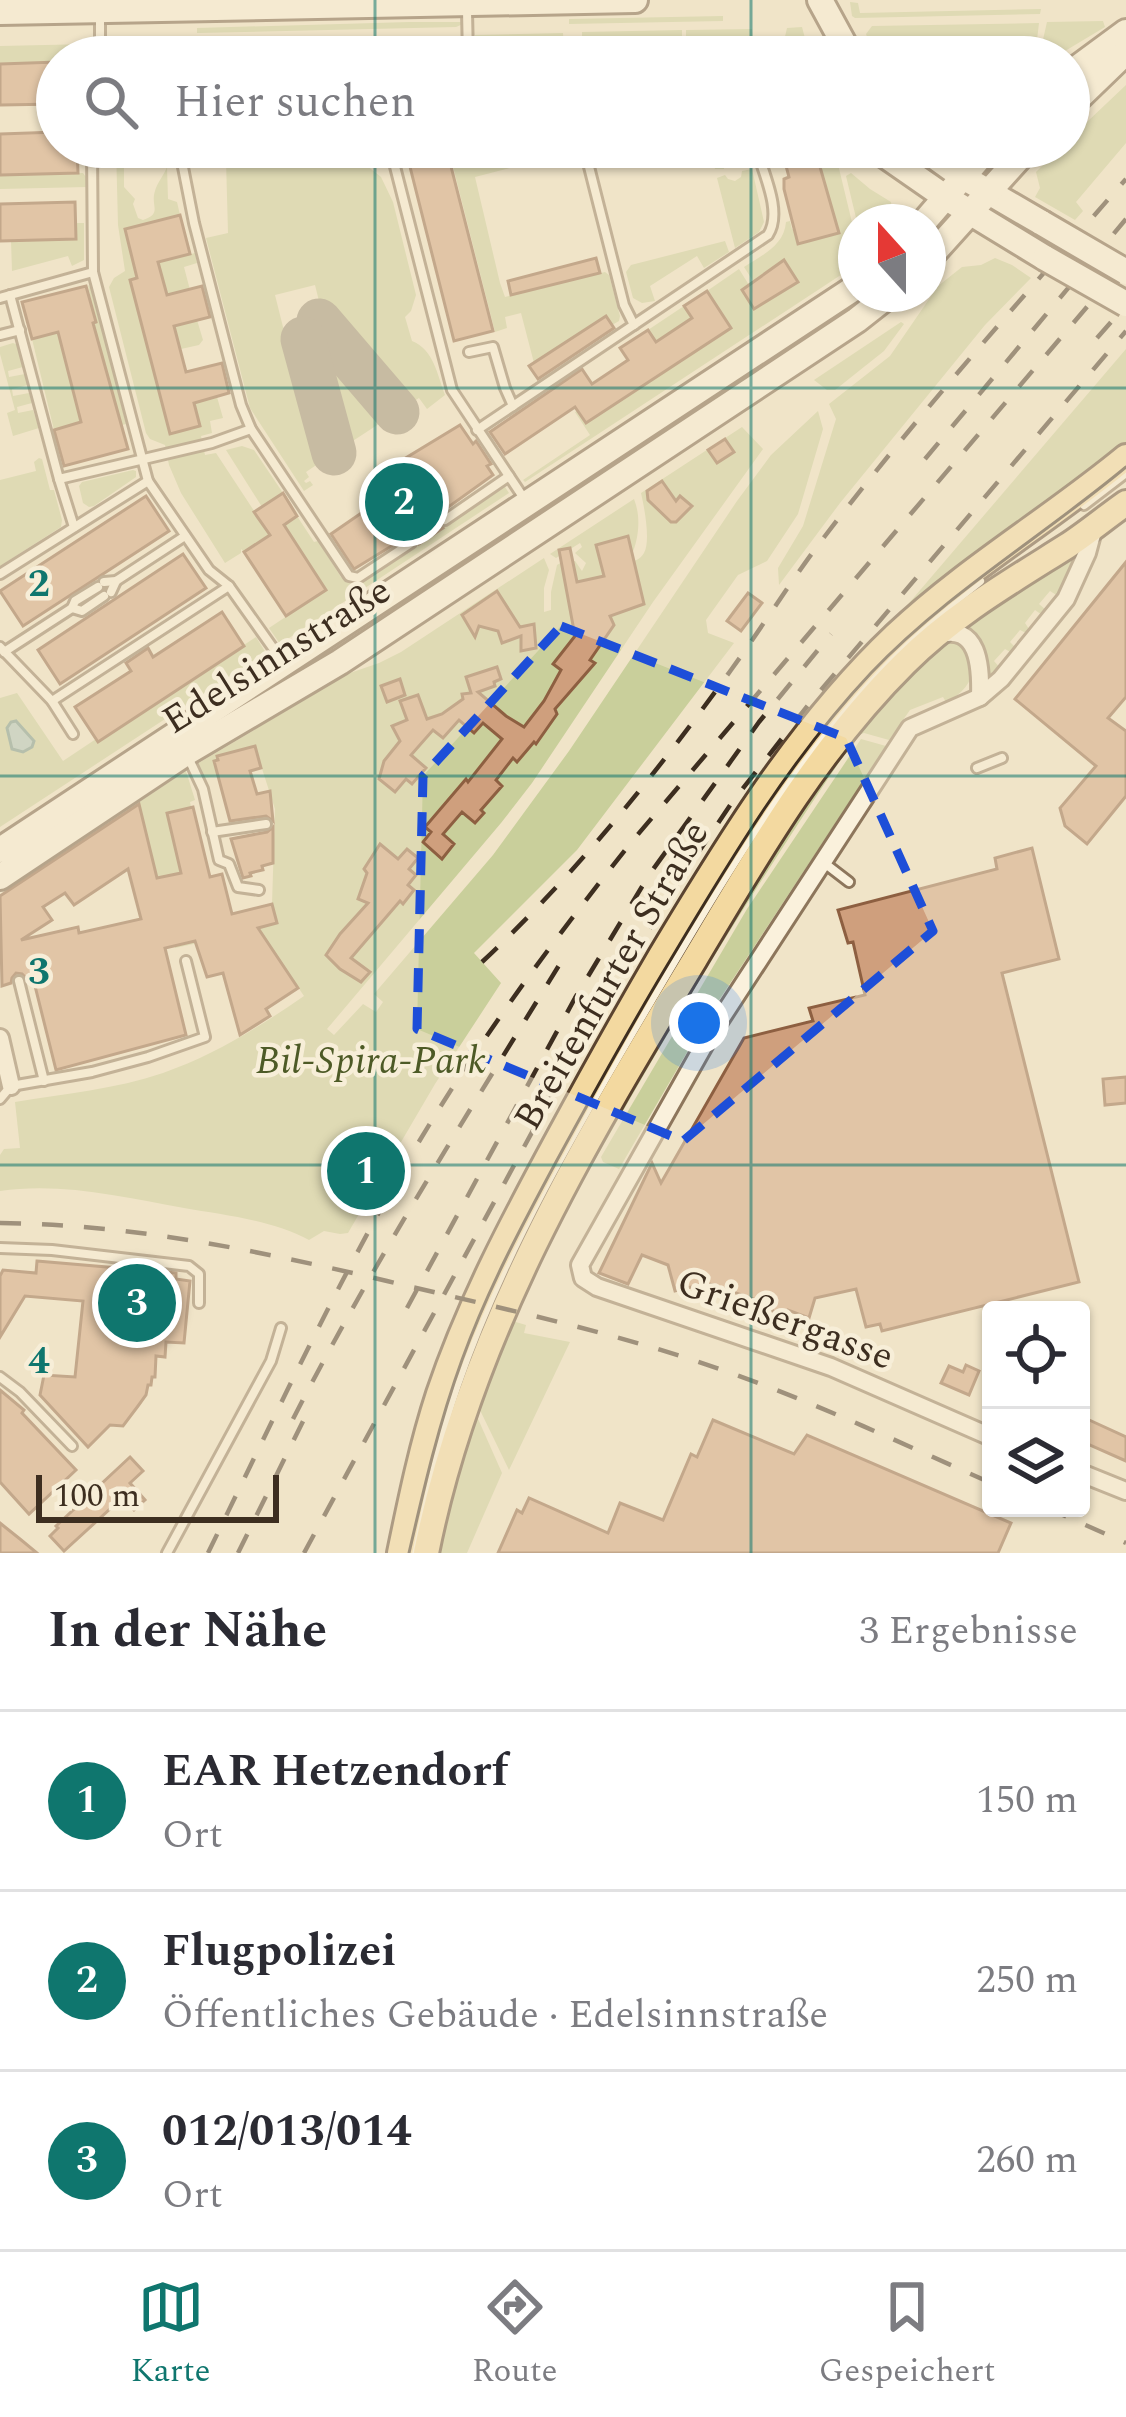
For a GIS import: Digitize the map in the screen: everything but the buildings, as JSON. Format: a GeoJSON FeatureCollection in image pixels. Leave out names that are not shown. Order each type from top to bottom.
{"type":"FeatureCollection","features":[{"type":"Feature","properties":{"kind":"main road"},"geometry":{"type":"LineString","coordinates":[[0,12],[153,4],[635,0]]}},
{"type":"Feature","properties":{"kind":"main road"},"geometry":{"type":"LineString","coordinates":[[819,0],[824,36]]}},
{"type":"Feature","properties":{"kind":"main road"},"geometry":{"type":"LineString","coordinates":[[819,0],[839,36]]}},
{"type":"Feature","properties":{"kind":"main road"},"geometry":{"type":"LineString","coordinates":[[1090,59],[1126,32]]}},
{"type":"Feature","properties":{"kind":"main road"},"geometry":{"type":"LineString","coordinates":[[1090,86],[1126,52]]}},
{"type":"Feature","properties":{"kind":"main road"},"geometry":{"type":"LineString","coordinates":[[903,168],[1024,246],[1126,304]]}},
{"type":"Feature","properties":{"kind":"main road"},"geometry":{"type":"LineString","coordinates":[[950,168],[1126,272]]}},
{"type":"Feature","properties":{"kind":"main road"},"geometry":{"type":"LineString","coordinates":[[939,204],[971,168]]}},
{"type":"Feature","properties":{"kind":"main road"},"geometry":{"type":"LineString","coordinates":[[946,239],[1010,168]]}},
{"type":"Feature","properties":{"kind":"main road","name":"Edelsinnstraße"},"geometry":{"type":"LineString","coordinates":[[0,850],[838,299]]}},
{"type":"Feature","properties":{"kind":"main road","name":"Edelsinnstraße"},"geometry":{"type":"LineString","coordinates":[[0,877],[186,753],[340,662],[866,312]]}},
{"type":"Feature","properties":{"kind":"main road","name":"Breitenfurter Straße"},"geometry":{"type":"LineString","coordinates":[[400,1553],[424,1442],[488,1270],[609,1046],[715,866],[778,772],[830,706],[895,636],[958,581],[1126,457]]}},
{"type":"Feature","properties":{"kind":"main road","name":"Breitenfurter Straße"},"geometry":{"type":"LineString","coordinates":[[425,1553],[451,1447],[524,1264],[645,1042],[798,792],[862,709],[935,635],[1086,517],[1126,503]]}},
{"type":"Feature","properties":{"kind":"street"},"geometry":{"type":"LineString","coordinates":[[822,861],[910,728],[980,698],[1066,599],[1087,553],[1086,517]]}},
{"type":"Feature","properties":{"kind":"street","name":"Breitenfurter Straße"},"geometry":{"type":"LineString","coordinates":[[958,617],[958,589],[1032,528]]}},
{"type":"Feature","properties":{"kind":"street"},"geometry":{"type":"LineString","coordinates":[[958,617],[978,661],[980,698]]}},
{"type":"Feature","properties":{"kind":"street","name":"Grießergasse"},"geometry":{"type":"LineString","coordinates":[[822,861],[706,1040],[579,1270],[597,1287],[831,1367],[982,1433]]}},
{"type":"Feature","properties":{"kind":"street"},"geometry":{"type":"LineString","coordinates":[[0,1038],[6,1093]]}},
{"type":"Feature","properties":{"kind":"street"},"geometry":{"type":"LineString","coordinates":[[1090,1477],[1126,1491]]}},
{"type":"Feature","properties":{"kind":"lane"},"geometry":{"type":"LineString","coordinates":[[467,3],[468,36]]}},
{"type":"Feature","properties":{"kind":"lane"},"geometry":{"type":"LineString","coordinates":[[99,10],[100,36]]}},
{"type":"Feature","properties":{"kind":"lane"},"geometry":{"type":"LineString","coordinates":[[92,168],[93,272],[148,481],[208,570],[229,586],[284,665]]}},
{"type":"Feature","properties":{"kind":"lane"},"geometry":{"type":"LineString","coordinates":[[183,168],[241,405],[251,429],[349,576],[358,578],[411,543]]}},
{"type":"Feature","properties":{"kind":"lane"},"geometry":{"type":"LineString","coordinates":[[395,168],[452,390],[528,505]]}},
{"type":"Feature","properties":{"kind":"lane"},"geometry":{"type":"LineString","coordinates":[[589,168],[624,305],[634,325]]}},
{"type":"Feature","properties":{"kind":"lane"},"geometry":{"type":"LineString","coordinates":[[477,430],[768,236],[775,225],[774,213],[762,168]]}},
{"type":"Feature","properties":{"kind":"lane"},"geometry":{"type":"LineString","coordinates":[[74,527],[20,330],[5,296],[93,272]]}},
{"type":"Feature","properties":{"kind":"lane"},"geometry":{"type":"LineString","coordinates":[[0,335],[20,330]]}},
{"type":"Feature","properties":{"kind":"lane"},"geometry":{"type":"LineString","coordinates":[[469,352],[493,347],[513,406]]}},
{"type":"Feature","properties":{"kind":"lane"},"geometry":{"type":"LineString","coordinates":[[58,479],[251,429]]}},
{"type":"Feature","properties":{"kind":"lane","name":"Breitenfurter Straße"},"geometry":{"type":"LineString","coordinates":[[1086,517],[1126,472]]}},
{"type":"Feature","properties":{"kind":"lane"},"geometry":{"type":"LineString","coordinates":[[445,520],[508,476]]}},
{"type":"Feature","properties":{"kind":"lane"},"geometry":{"type":"LineString","coordinates":[[0,574],[148,481]]}},
{"type":"Feature","properties":{"kind":"lane"},"geometry":{"type":"LineString","coordinates":[[73,734],[52,701],[2,650],[72,608],[101,584],[116,581],[185,536]]}},
{"type":"Feature","properties":{"kind":"lane","name":"Breitenfurter Straße"},"geometry":{"type":"LineString","coordinates":[[412,1553],[445,1423],[479,1327],[531,1216],[630,1036],[739,854],[799,766],[862,689],[958,617],[995,569]]}},
{"type":"Feature","properties":{"kind":"lane"},"geometry":{"type":"LineString","coordinates":[[72,608],[82,610],[108,594],[116,581]]}},
{"type":"Feature","properties":{"kind":"lane"},"geometry":{"type":"LineString","coordinates":[[52,701],[229,586]]}},
{"type":"Feature","properties":{"kind":"lane"},"geometry":{"type":"LineString","coordinates":[[186,753],[203,789],[219,860],[229,864],[238,887],[259,890]]}},
{"type":"Feature","properties":{"kind":"lane"},"geometry":{"type":"LineString","coordinates":[[977,768],[1003,758]]}},
{"type":"Feature","properties":{"kind":"lane"},"geometry":{"type":"LineString","coordinates":[[212,832],[266,824]]}},
{"type":"Feature","properties":{"kind":"lane"},"geometry":{"type":"LineString","coordinates":[[822,861],[849,882]]}},
{"type":"Feature","properties":{"kind":"lane"},"geometry":{"type":"LineString","coordinates":[[6,1093],[148,1057],[205,1036],[186,961]]}},
{"type":"Feature","properties":{"kind":"lane"},"geometry":{"type":"LineString","coordinates":[[19,981],[44,1081]]}},
{"type":"Feature","properties":{"kind":"lane"},"geometry":{"type":"LineString","coordinates":[[0,1248],[188,1266],[199,1274],[199,1303]]}},
{"type":"Feature","properties":{"kind":"lane"},"geometry":{"type":"LineString","coordinates":[[167,1553],[271,1361],[281,1328]]}},
{"type":"Feature","properties":{"kind":"lane"},"geometry":{"type":"LineString","coordinates":[[0,1376],[72,1446]]}},
{"type":"Feature","properties":{"kind":"highlighted area"},"geometry":{"type":"Polygon","coordinates":[[[561,626],[846,738],[933,931],[683,1141],[417,1029],[423,776],[561,626]]]}},
{"type":"Feature","properties":{"kind":"green space"},"geometry":{"type":"Polygon","coordinates":[[[850,2],[858,3],[860,13],[1041,9],[1040,14],[855,18],[850,2]]]}},
{"type":"Feature","properties":{"kind":"green space"},"geometry":{"type":"Polygon","coordinates":[[[723,16],[723,21],[569,24],[569,19],[723,16]]]}},
{"type":"Feature","properties":{"kind":"green space"},"geometry":{"type":"Polygon","coordinates":[[[1103,21],[1105,27],[1090,36],[1044,36],[1047,22],[1103,21]]]}},
{"type":"Feature","properties":{"kind":"green space"},"geometry":{"type":"Polygon","coordinates":[[[1039,23],[1037,36],[867,36],[872,26],[1039,23]]]}},
{"type":"Feature","properties":{"kind":"green space"},"geometry":{"type":"Polygon","coordinates":[[[463,24],[197,33],[197,28],[463,24]]]}},
{"type":"Feature","properties":{"kind":"green space"},"geometry":{"type":"Polygon","coordinates":[[[802,27],[804,36],[785,36],[787,28],[802,27]]]}},
{"type":"Feature","properties":{"kind":"green space"},"geometry":{"type":"Polygon","coordinates":[[[752,29],[753,36],[686,36],[686,30],[752,29]]]}},
{"type":"Feature","properties":{"kind":"green space"},"geometry":{"type":"Polygon","coordinates":[[[682,30],[682,36],[582,36],[582,32],[682,30]]]}},
{"type":"Feature","properties":{"kind":"green space"},"geometry":{"type":"Polygon","coordinates":[[[563,33],[563,36],[475,36],[563,33]]]}},
{"type":"Feature","properties":{"kind":"green space"},"geometry":{"type":"Polygon","coordinates":[[[36,45],[36,63],[0,64],[0,46],[36,45]]]}},
{"type":"Feature","properties":{"kind":"green space"},"geometry":{"type":"Polygon","coordinates":[[[1126,85],[1126,143],[1076,202],[1083,211],[1075,220],[1035,197],[1040,188],[1036,172],[1040,168],[1090,168],[1090,119],[1126,85]]]}},
{"type":"Feature","properties":{"kind":"green space"},"geometry":{"type":"Polygon","coordinates":[[[117,168],[124,168],[124,187],[143,220],[153,215],[155,191],[167,168],[168,199],[177,202],[180,215],[125,230],[134,267],[143,276],[130,281],[170,434],[200,426],[194,403],[217,397],[223,418],[210,421],[212,433],[201,436],[205,455],[216,453],[312,599],[326,590],[283,525],[297,516],[341,577],[355,584],[501,487],[509,493],[280,644],[269,628],[305,604],[264,539],[225,563],[181,493],[165,445],[146,433],[109,287],[125,271],[117,168]]]}},
{"type":"Feature","properties":{"kind":"green space"},"geometry":{"type":"Polygon","coordinates":[[[226,168],[370,168],[381,177],[393,202],[416,295],[405,317],[412,341],[430,357],[445,395],[427,409],[419,398],[400,410],[325,325],[315,285],[275,295],[287,343],[299,340],[331,455],[306,472],[309,477],[304,481],[313,485],[304,491],[250,408],[206,238],[228,233],[226,168]]]}},
{"type":"Feature","properties":{"kind":"green space"},"geometry":{"type":"Polygon","coordinates":[[[453,168],[510,168],[475,177],[505,297],[605,272],[620,316],[612,325],[605,317],[534,363],[521,313],[505,317],[507,328],[495,332],[453,168]]]}},
{"type":"Feature","properties":{"kind":"green space"},"geometry":{"type":"Polygon","coordinates":[[[820,168],[839,168],[848,204],[838,204],[838,233],[820,168]]]}},
{"type":"Feature","properties":{"kind":"green space"},"geometry":{"type":"Polygon","coordinates":[[[752,169],[764,222],[759,232],[735,248],[717,178],[725,175],[735,181],[742,171],[752,169]]]}},
{"type":"Feature","properties":{"kind":"green space"},"geometry":{"type":"Polygon","coordinates":[[[83,173],[87,187],[0,189],[0,175],[83,173]]]}},
{"type":"Feature","properties":{"kind":"green space"},"geometry":{"type":"Polygon","coordinates":[[[851,173],[891,204],[853,204],[846,176],[851,173]]]}},
{"type":"Feature","properties":{"kind":"green space"},"geometry":{"type":"Polygon","coordinates":[[[790,221],[792,229],[838,233],[838,277],[523,480],[590,435],[575,412],[586,423],[731,328],[707,291],[739,269],[749,285],[742,291],[754,309],[798,282],[784,261],[753,281],[744,267],[777,244],[786,222],[790,221]]]}},
{"type":"Feature","properties":{"kind":"green space"},"geometry":{"type":"Polygon","coordinates":[[[76,223],[84,223],[84,260],[72,266],[68,256],[12,271],[11,241],[75,239],[76,223]]]}},
{"type":"Feature","properties":{"kind":"green space"},"geometry":{"type":"Polygon","coordinates":[[[725,241],[729,252],[704,268],[697,256],[650,286],[655,301],[642,303],[633,298],[626,272],[631,265],[725,241]]]}},
{"type":"Feature","properties":{"kind":"green space"},"geometry":{"type":"Polygon","coordinates":[[[195,253],[197,263],[184,267],[190,290],[167,295],[161,272],[151,274],[148,265],[195,253]]]}},
{"type":"Feature","properties":{"kind":"green space"},"geometry":{"type":"Polygon","coordinates":[[[995,258],[1031,278],[985,325],[779,585],[778,568],[803,526],[836,419],[829,404],[890,356],[920,312],[946,312],[946,280],[962,267],[995,258]]]}},
{"type":"Feature","properties":{"kind":"green space"},"geometry":{"type":"Polygon","coordinates":[[[88,285],[92,289],[126,424],[116,414],[88,285]]]}},
{"type":"Feature","properties":{"kind":"green space"},"geometry":{"type":"Polygon","coordinates":[[[684,306],[692,318],[656,342],[648,330],[684,306]]]}},
{"type":"Feature","properties":{"kind":"green space"},"geometry":{"type":"Polygon","coordinates":[[[197,320],[203,340],[181,349],[174,326],[197,320]]]}},
{"type":"Feature","properties":{"kind":"green space"},"geometry":{"type":"Polygon","coordinates":[[[901,322],[884,351],[835,390],[814,380],[901,322]]]}},
{"type":"Feature","properties":{"kind":"green space"},"geometry":{"type":"Polygon","coordinates":[[[58,332],[81,422],[54,430],[32,339],[58,332]]]}},
{"type":"Feature","properties":{"kind":"green space"},"geometry":{"type":"Polygon","coordinates":[[[325,334],[394,414],[339,450],[308,338],[325,334]]]}},
{"type":"Feature","properties":{"kind":"green space"},"geometry":{"type":"Polygon","coordinates":[[[18,345],[23,367],[8,371],[9,377],[25,374],[28,385],[12,389],[13,396],[29,393],[32,403],[17,407],[18,413],[33,410],[39,428],[13,436],[7,413],[15,410],[0,347],[18,345]]]}},
{"type":"Feature","properties":{"kind":"green space"},"geometry":{"type":"Polygon","coordinates":[[[1126,349],[1126,447],[894,625],[898,616],[1126,349]]]}},
{"type":"Feature","properties":{"kind":"green space","name":"Bil-Spira-Park"},"geometry":{"type":"Polygon","coordinates":[[[818,411],[823,429],[798,514],[767,561],[738,575],[706,620],[708,633],[734,643],[577,850],[474,953],[501,983],[394,1154],[366,1139],[343,1180],[370,1195],[348,1233],[324,1231],[309,1240],[248,1219],[115,1195],[46,1188],[0,1191],[0,1155],[4,1149],[20,1148],[15,1102],[163,1073],[236,1039],[304,996],[258,928],[276,922],[272,904],[275,809],[255,747],[217,756],[218,776],[204,778],[197,764],[350,673],[401,652],[544,558],[549,570],[544,612],[551,610],[557,565],[575,561],[582,571],[586,563],[575,553],[580,543],[556,558],[550,554],[634,499],[638,534],[632,554],[626,556],[627,563],[637,560],[647,540],[641,493],[742,427],[763,449],[532,783],[327,1029],[334,1035],[363,1004],[376,1012],[383,1002],[374,994],[493,855],[771,455],[818,411]]]}},
{"type":"Feature","properties":{"kind":"green space"},"geometry":{"type":"Polygon","coordinates":[[[242,446],[254,450],[283,493],[262,507],[226,450],[242,446]]]}},
{"type":"Feature","properties":{"kind":"green space"},"geometry":{"type":"Polygon","coordinates":[[[39,458],[50,490],[54,490],[61,527],[0,566],[0,480],[36,471],[34,462],[39,458]]]}},
{"type":"Feature","properties":{"kind":"green space"},"geometry":{"type":"Polygon","coordinates":[[[133,470],[136,477],[94,506],[83,503],[82,482],[133,470]]]}},
{"type":"Feature","properties":{"kind":"green space"},"geometry":{"type":"Polygon","coordinates":[[[1074,558],[1058,596],[1050,591],[1039,604],[1046,614],[1035,610],[1025,623],[1031,632],[1020,630],[1010,642],[1016,648],[1012,653],[1005,649],[994,661],[1001,669],[990,675],[983,649],[966,623],[1001,595],[1074,558]]]}},
{"type":"Feature","properties":{"kind":"green space"},"geometry":{"type":"Polygon","coordinates":[[[256,637],[266,653],[0,827],[0,698],[17,693],[63,761],[256,637]]]}},
{"type":"Feature","properties":{"kind":"green space"},"geometry":{"type":"Polygon","coordinates":[[[947,639],[959,645],[971,661],[965,688],[946,702],[943,697],[910,710],[889,740],[864,733],[857,736],[721,946],[594,1162],[583,1165],[700,955],[867,713],[947,639]]]}},
{"type":"Feature","properties":{"kind":"green space"},"geometry":{"type":"Polygon","coordinates":[[[861,739],[886,746],[704,1023],[619,1169],[603,1162],[601,1157],[747,909],[861,739]]]}},
{"type":"Feature","properties":{"kind":"green space"},"geometry":{"type":"Polygon","coordinates":[[[186,771],[195,800],[191,807],[167,814],[198,943],[175,948],[138,803],[186,771]]]}},
{"type":"Feature","properties":{"kind":"green space"},"geometry":{"type":"Polygon","coordinates":[[[509,1320],[526,1325],[524,1333],[570,1342],[509,1470],[478,1406],[509,1320]]]}},
{"type":"Feature","properties":{"kind":"green space"},"geometry":{"type":"Polygon","coordinates":[[[471,1403],[502,1473],[467,1553],[432,1553],[471,1403]]]}},
{"type":"Feature","properties":{"kind":"water"},"geometry":{"type":"Polygon","coordinates":[[[16,721],[34,741],[23,752],[12,749],[7,728],[16,721]]]}},
{"type":"Feature","properties":{"kind":"taxiway"},"geometry":{"type":"LineString","coordinates":[[319,321],[397,412]]}},
{"type":"Feature","properties":{"kind":"taxiway"},"geometry":{"type":"LineString","coordinates":[[303,339],[334,453]]}},
{"type":"Feature","properties":{"kind":"tram line"},"geometry":{"type":"LineString","coordinates":[[409,1553],[454,1384],[505,1260],[639,1013],[762,813],[841,706],[900,644],[1126,467]]}},
{"type":"Feature","properties":{"kind":"railway"},"geometry":{"type":"LineString","coordinates":[[482,962],[550,894],[644,785],[861,490],[1126,179]]}},
{"type":"Feature","properties":{"kind":"railway"},"geometry":{"type":"LineString","coordinates":[[925,459],[1126,219]]}},
{"type":"Feature","properties":{"kind":"railway"},"geometry":{"type":"LineString","coordinates":[[208,1553],[377,1216],[429,1126],[512,1000],[634,839],[1126,261]]}},
{"type":"Feature","properties":{"kind":"railway"},"geometry":{"type":"LineString","coordinates":[[1097,338],[1126,305]]}},
{"type":"Feature","properties":{"kind":"railway"},"geometry":{"type":"LineString","coordinates":[[304,1553],[576,1051],[675,887],[733,801],[809,704],[1126,331]]}},
{"type":"Feature","properties":{"kind":"railway"},"geometry":{"type":"LineString","coordinates":[[407,1308],[575,998],[649,875],[759,722],[831,634]]}},
{"type":"Feature","properties":{"kind":"railway"},"geometry":{"type":"LineString","coordinates":[[293,1419],[392,1240],[569,949]]}},
{"type":"Feature","properties":{"kind":"railway"},"geometry":{"type":"LineString","coordinates":[[0,1223],[98,1228],[243,1250],[581,1328],[771,1388],[982,1479]]}},
{"type":"Feature","properties":{"kind":"railway"},"geometry":{"type":"LineString","coordinates":[[238,1553],[309,1409]]}},
{"type":"Feature","properties":{"kind":"railway"},"geometry":{"type":"LineString","coordinates":[[1067,1517],[1126,1543]]}},
{"type":"Feature","properties":{"kind":"place","name":"Flugpolizei"},"geometry":{"type":"Point","coordinates":[404,502]}},
{"type":"Feature","properties":{"kind":"place","name":"EAR Hetzendorf"},"geometry":{"type":"Point","coordinates":[366,1171]}},
{"type":"Feature","properties":{"kind":"place","name":"012/013/014"},"geometry":{"type":"Point","coordinates":[137,1303]}}]}
